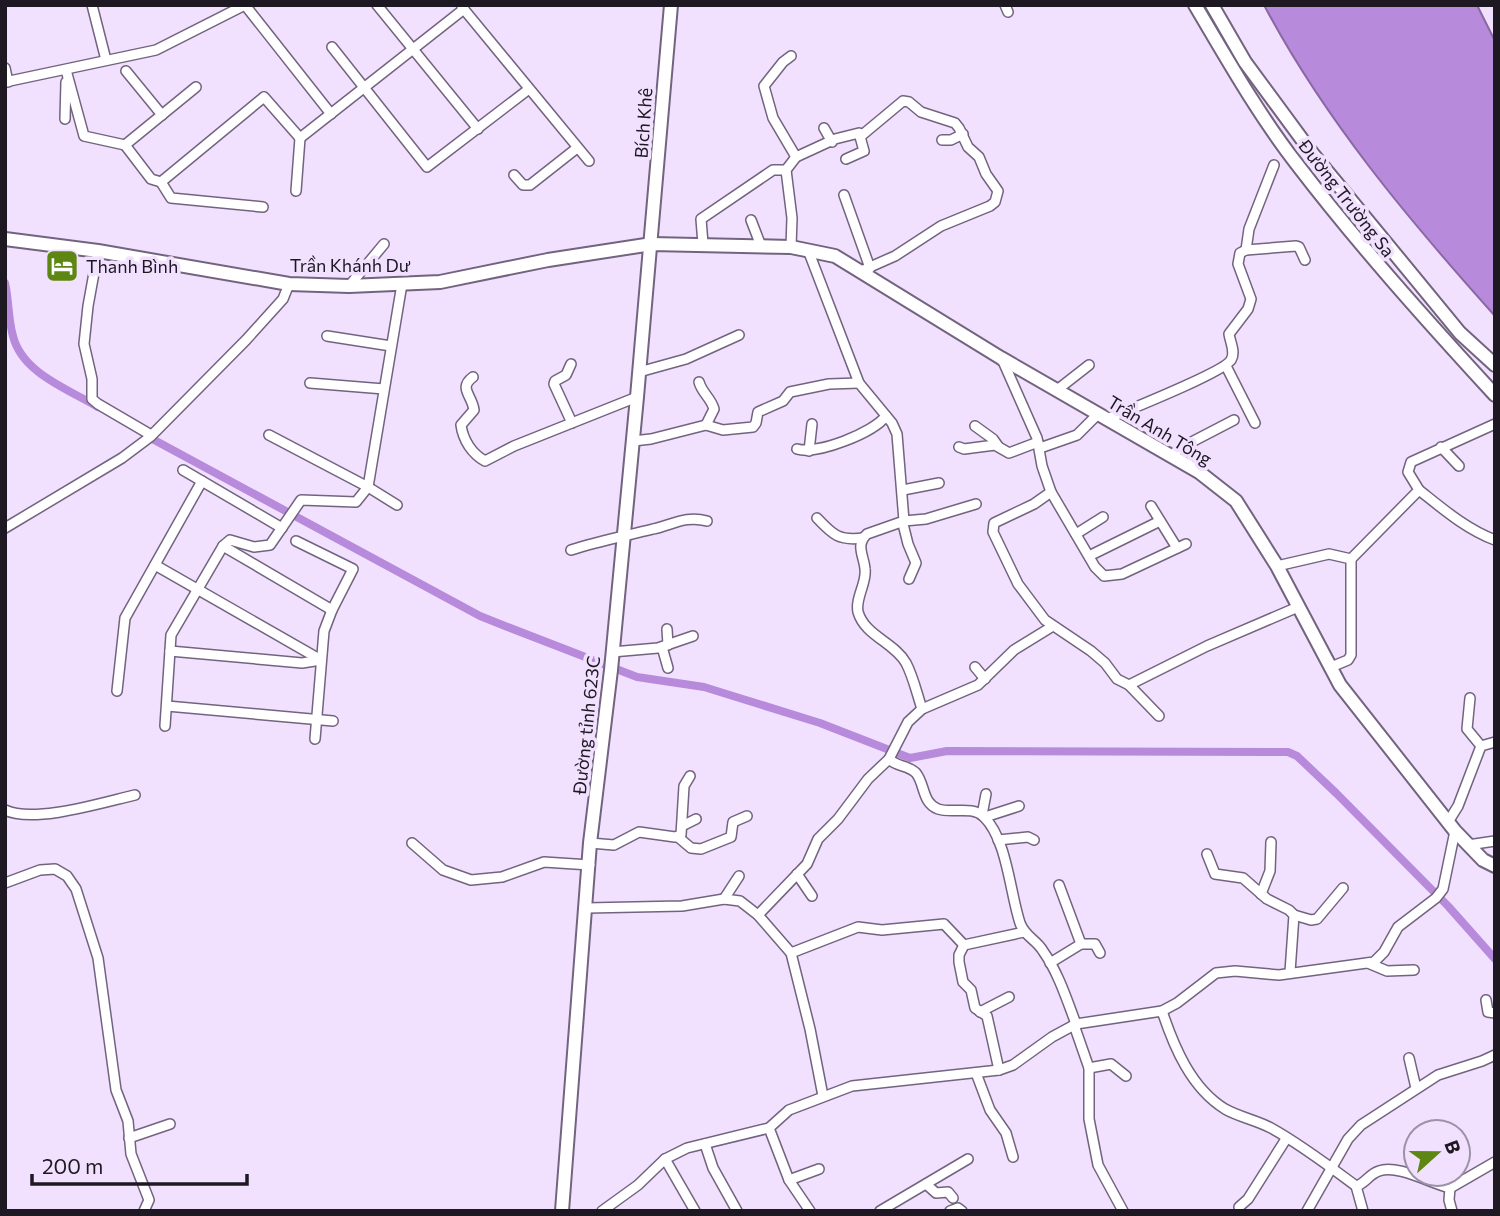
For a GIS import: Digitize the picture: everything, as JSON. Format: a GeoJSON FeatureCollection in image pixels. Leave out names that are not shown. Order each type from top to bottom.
{"type":"FeatureCollection","features":[{"type":"Feature","properties":{"kind":"main road","name":"Bích Khê"},"geometry":{"type":"LineString","coordinates":[[652,244],[671,5]]}},
{"type":"Feature","properties":{"kind":"main road","name":"Đường Trường Sa"},"geometry":{"type":"LineString","coordinates":[[1195,5],[1233,70],[1295,161],[1370,258],[1495,395]]}},
{"type":"Feature","properties":{"kind":"main road","name":"Đường Trường Sa"},"geometry":{"type":"LineString","coordinates":[[1212,5],[1245,62],[1312,153],[1460,333],[1495,365]]}},
{"type":"Feature","properties":{"kind":"main road","name":"Trần Khánh Dư"},"geometry":{"type":"LineString","coordinates":[[5,239],[98,251],[289,284],[349,286],[440,282],[548,260],[652,244]]}},
{"type":"Feature","properties":{"kind":"main road","name":"Trần Anh Tông"},"geometry":{"type":"LineString","coordinates":[[652,244],[791,247],[835,256],[866,269],[1001,358],[1199,472],[1236,502],[1277,566],[1340,685],[1451,827],[1483,860],[1495,866]]}},
{"type":"Feature","properties":{"kind":"main road","name":"Đường tỉnh 623C"},"geometry":{"type":"LineString","coordinates":[[562,1211],[590,843],[611,662],[652,244]]}},
{"type":"Feature","properties":{"kind":"street"},"geometry":{"type":"LineString","coordinates":[[92,5],[106,60]]}},
{"type":"Feature","properties":{"kind":"street"},"geometry":{"type":"LineString","coordinates":[[5,68],[6,82],[156,50],[245,5],[331,114]]}},
{"type":"Feature","properties":{"kind":"street"},"geometry":{"type":"LineString","coordinates":[[377,5],[478,129]]}},
{"type":"Feature","properties":{"kind":"street"},"geometry":{"type":"LineString","coordinates":[[300,138],[462,7],[589,161]]}},
{"type":"Feature","properties":{"kind":"street"},"geometry":{"type":"LineString","coordinates":[[331,47],[427,167],[529,89]]}},
{"type":"Feature","properties":{"kind":"street"},"geometry":{"type":"LineString","coordinates":[[791,56],[776,69],[764,86],[773,118],[796,157]]}},
{"type":"Feature","properties":{"kind":"street"},"geometry":{"type":"LineString","coordinates":[[65,119],[66,70]]}},
{"type":"Feature","properties":{"kind":"street"},"geometry":{"type":"LineString","coordinates":[[66,70],[85,136],[125,145],[151,178],[161,182],[171,198],[263,207]]}},
{"type":"Feature","properties":{"kind":"street"},"geometry":{"type":"LineString","coordinates":[[125,71],[162,115]]}},
{"type":"Feature","properties":{"kind":"street"},"geometry":{"type":"LineString","coordinates":[[125,145],[196,87]]}},
{"type":"Feature","properties":{"kind":"street"},"geometry":{"type":"LineString","coordinates":[[161,182],[264,97],[300,138],[296,191]]}},
{"type":"Feature","properties":{"kind":"street"},"geometry":{"type":"LineString","coordinates":[[844,195],[866,269],[895,256],[941,226],[995,202],[998,191],[986,174],[979,157],[968,147],[955,123],[921,112],[909,102],[903,101],[862,136]]}},
{"type":"Feature","properties":{"kind":"street"},"geometry":{"type":"LineString","coordinates":[[824,128],[832,142]]}},
{"type":"Feature","properties":{"kind":"street"},"geometry":{"type":"LineString","coordinates":[[791,247],[792,218],[786,170],[796,157],[835,139],[859,133],[862,136]]}},
{"type":"Feature","properties":{"kind":"street"},"geometry":{"type":"LineString","coordinates":[[942,140],[951,140],[963,134]]}},
{"type":"Feature","properties":{"kind":"street"},"geometry":{"type":"LineString","coordinates":[[846,159],[864,151],[862,136]]}},
{"type":"Feature","properties":{"kind":"street"},"geometry":{"type":"LineString","coordinates":[[514,175],[523,185],[530,186],[577,148]]}},
{"type":"Feature","properties":{"kind":"street"},"geometry":{"type":"LineString","coordinates":[[1246,250],[1249,229],[1274,165]]}},
{"type":"Feature","properties":{"kind":"street"},"geometry":{"type":"LineString","coordinates":[[703,244],[701,219],[773,170],[786,170]]}},
{"type":"Feature","properties":{"kind":"street"},"geometry":{"type":"LineString","coordinates":[[751,220],[761,246]]}},
{"type":"Feature","properties":{"kind":"street"},"geometry":{"type":"LineString","coordinates":[[349,286],[384,244]]}},
{"type":"Feature","properties":{"kind":"street"},"geometry":{"type":"LineString","coordinates":[[975,426],[1009,453],[1077,436],[1102,417],[1226,366],[1233,357],[1229,334],[1250,305],[1251,294],[1238,264],[1240,253],[1246,250],[1296,246],[1305,260]]}},
{"type":"Feature","properties":{"kind":"street"},"geometry":{"type":"LineString","coordinates":[[808,250],[859,383],[897,434],[903,490],[903,522],[909,548],[916,563],[909,579]]}},
{"type":"Feature","properties":{"kind":"street"},"geometry":{"type":"LineString","coordinates":[[98,251],[84,344],[92,379],[92,398],[149,437]]}},
{"type":"Feature","properties":{"kind":"street"},"geometry":{"type":"LineString","coordinates":[[5,528],[122,458],[149,437],[246,340],[283,299],[289,284]]}},
{"type":"Feature","properties":{"kind":"street"},"geometry":{"type":"LineString","coordinates":[[165,726],[171,635],[223,546],[230,541],[254,547],[270,545],[301,500],[356,502],[368,487],[402,284]]}},
{"type":"Feature","properties":{"kind":"street"},"geometry":{"type":"LineString","coordinates":[[639,372],[686,359],[738,335]]}},
{"type":"Feature","properties":{"kind":"street"},"geometry":{"type":"LineString","coordinates":[[327,336],[391,346]]}},
{"type":"Feature","properties":{"kind":"street"},"geometry":{"type":"LineString","coordinates":[[1001,358],[1039,445],[1042,466],[1051,492],[1100,573],[1108,576],[1122,574],[1181,546],[1151,506]]}},
{"type":"Feature","properties":{"kind":"street"},"geometry":{"type":"LineString","coordinates":[[571,364],[567,373],[554,384],[572,423]]}},
{"type":"Feature","properties":{"kind":"street"},"geometry":{"type":"LineString","coordinates":[[1058,390],[1089,365]]}},
{"type":"Feature","properties":{"kind":"street"},"geometry":{"type":"LineString","coordinates":[[1226,366],[1255,423]]}},
{"type":"Feature","properties":{"kind":"street"},"geometry":{"type":"LineString","coordinates":[[473,377],[466,382],[465,387],[474,410],[461,425],[461,430],[469,446],[482,460],[489,460],[514,446],[638,397]]}},
{"type":"Feature","properties":{"kind":"street"},"geometry":{"type":"LineString","coordinates":[[699,382],[714,409],[706,425]]}},
{"type":"Feature","properties":{"kind":"street"},"geometry":{"type":"LineString","coordinates":[[310,383],[384,389]]}},
{"type":"Feature","properties":{"kind":"street"},"geometry":{"type":"LineString","coordinates":[[633,440],[651,439],[706,425],[723,429],[750,427],[756,423],[758,412],[783,401],[790,392],[828,384],[859,383]]}},
{"type":"Feature","properties":{"kind":"street"},"geometry":{"type":"LineString","coordinates":[[797,449],[809,451],[846,439],[878,424],[886,416]]}},
{"type":"Feature","properties":{"kind":"street"},"geometry":{"type":"LineString","coordinates":[[1171,456],[1182,447],[1234,420]]}},
{"type":"Feature","properties":{"kind":"street"},"geometry":{"type":"LineString","coordinates":[[809,451],[812,424]]}},
{"type":"Feature","properties":{"kind":"street"},"geometry":{"type":"LineString","coordinates":[[1495,424],[1416,458],[1409,464],[1408,472],[1419,490],[1457,520],[1480,535],[1495,540]]}},
{"type":"Feature","properties":{"kind":"street"},"geometry":{"type":"LineString","coordinates":[[269,435],[397,505]]}},
{"type":"Feature","properties":{"kind":"street"},"geometry":{"type":"LineString","coordinates":[[959,447],[964,449],[998,446]]}},
{"type":"Feature","properties":{"kind":"street"},"geometry":{"type":"LineString","coordinates":[[1441,447],[1459,466]]}},
{"type":"Feature","properties":{"kind":"street"},"geometry":{"type":"LineString","coordinates":[[183,470],[282,528]]}},
{"type":"Feature","properties":{"kind":"street"},"geometry":{"type":"LineString","coordinates":[[117,691],[125,618],[202,481]]}},
{"type":"Feature","properties":{"kind":"street"},"geometry":{"type":"LineString","coordinates":[[903,490],[939,483]]}},
{"type":"Feature","properties":{"kind":"street"},"geometry":{"type":"LineString","coordinates":[[1331,667],[1348,660],[1351,655],[1351,559],[1419,490]]}},
{"type":"Feature","properties":{"kind":"street"},"geometry":{"type":"LineString","coordinates":[[1051,492],[1034,504],[994,523],[992,528],[997,543],[1018,584],[1037,611],[1053,626],[1105,663],[1117,679],[1129,685],[1159,716]]}},
{"type":"Feature","properties":{"kind":"street"},"geometry":{"type":"LineString","coordinates":[[922,709],[905,662],[891,647],[877,638],[859,613],[866,574],[860,549],[867,534],[976,504]]}},
{"type":"Feature","properties":{"kind":"street"},"geometry":{"type":"LineString","coordinates":[[1076,534],[1103,517]]}},
{"type":"Feature","properties":{"kind":"street"},"geometry":{"type":"LineString","coordinates":[[817,518],[838,537],[850,540],[863,538]]}},
{"type":"Feature","properties":{"kind":"street"},"geometry":{"type":"LineString","coordinates":[[571,550],[656,529],[684,519],[707,521]]}},
{"type":"Feature","properties":{"kind":"street"},"geometry":{"type":"LineString","coordinates":[[1089,556],[1160,521]]}},
{"type":"Feature","properties":{"kind":"street"},"geometry":{"type":"LineString","coordinates":[[296,541],[353,569],[324,631],[315,739]]}},
{"type":"Feature","properties":{"kind":"street"},"geometry":{"type":"LineString","coordinates":[[223,546],[332,610]]}},
{"type":"Feature","properties":{"kind":"street"},"geometry":{"type":"LineString","coordinates":[[1277,566],[1329,554],[1351,559]]}},
{"type":"Feature","properties":{"kind":"street"},"geometry":{"type":"LineString","coordinates":[[155,565],[321,660]]}},
{"type":"Feature","properties":{"kind":"street"},"geometry":{"type":"LineString","coordinates":[[1129,685],[1207,646],[1298,607]]}},
{"type":"Feature","properties":{"kind":"street"},"geometry":{"type":"LineString","coordinates":[[758,915],[807,864],[818,839],[838,819],[891,754],[914,714],[972,689],[1014,650],[1053,626]]}},
{"type":"Feature","properties":{"kind":"street"},"geometry":{"type":"LineString","coordinates":[[667,629],[665,646],[668,668]]}},
{"type":"Feature","properties":{"kind":"street"},"geometry":{"type":"LineString","coordinates":[[611,662],[693,636]]}},
{"type":"Feature","properties":{"kind":"street"},"geometry":{"type":"LineString","coordinates":[[170,651],[302,663],[321,660]]}},
{"type":"Feature","properties":{"kind":"street"},"geometry":{"type":"LineString","coordinates":[[975,667],[985,679]]}},
{"type":"Feature","properties":{"kind":"street"},"geometry":{"type":"LineString","coordinates":[[1470,698],[1467,729],[1481,746]]}},
{"type":"Feature","properties":{"kind":"street"},"geometry":{"type":"LineString","coordinates":[[167,706],[333,721]]}},
{"type":"Feature","properties":{"kind":"street"},"geometry":{"type":"LineString","coordinates":[[1481,746],[1495,742]]}},
{"type":"Feature","properties":{"kind":"street"},"geometry":{"type":"LineString","coordinates":[[602,1211],[638,1185],[665,1159],[687,1148],[769,1128],[789,1110],[852,1086],[999,1070],[1013,1065],[1075,1024],[1163,1010],[1177,1003],[1216,973],[1235,971],[1279,975],[1374,962],[1384,952],[1398,927],[1438,897],[1443,889],[1451,827],[1481,746]]}},
{"type":"Feature","properties":{"kind":"street"},"geometry":{"type":"LineString","coordinates":[[891,754],[896,765],[906,766],[915,773],[934,807],[972,811],[984,816],[1019,806]]}},
{"type":"Feature","properties":{"kind":"street"},"geometry":{"type":"LineString","coordinates":[[678,837],[681,835],[684,786],[690,776]]}},
{"type":"Feature","properties":{"kind":"street"},"geometry":{"type":"LineString","coordinates":[[986,794],[984,816],[998,840],[1024,932],[1041,947],[1050,963],[1075,1024],[1088,1068],[1089,1119],[1098,1166],[1123,1211]]}},
{"type":"Feature","properties":{"kind":"street"},"geometry":{"type":"LineString","coordinates":[[5,810],[19,815],[68,811],[135,795]]}},
{"type":"Feature","properties":{"kind":"street"},"geometry":{"type":"LineString","coordinates":[[590,843],[614,845],[639,832],[678,837],[686,846],[701,849],[731,837],[733,822],[747,816]]}},
{"type":"Feature","properties":{"kind":"street"},"geometry":{"type":"LineString","coordinates":[[682,826],[696,820]]}},
{"type":"Feature","properties":{"kind":"street"},"geometry":{"type":"LineString","coordinates":[[998,840],[1028,837],[1034,840]]}},
{"type":"Feature","properties":{"kind":"street"},"geometry":{"type":"LineString","coordinates":[[1468,845],[1495,841]]}},
{"type":"Feature","properties":{"kind":"street"},"geometry":{"type":"LineString","coordinates":[[1261,894],[1270,871],[1271,842]]}},
{"type":"Feature","properties":{"kind":"street"},"geometry":{"type":"LineString","coordinates":[[412,843],[443,870],[471,880],[502,877],[544,862],[590,865]]}},
{"type":"Feature","properties":{"kind":"street"},"geometry":{"type":"LineString","coordinates":[[1207,854],[1215,874],[1243,878],[1261,894],[1294,915],[1311,920],[1317,919],[1343,888]]}},
{"type":"Feature","properties":{"kind":"street"},"geometry":{"type":"LineString","coordinates":[[5,883],[40,870],[55,869],[67,876],[76,889],[98,958],[114,1081],[128,1121],[131,1154],[149,1200],[144,1211]]}},
{"type":"Feature","properties":{"kind":"street"},"geometry":{"type":"LineString","coordinates":[[797,874],[812,896]]}},
{"type":"Feature","properties":{"kind":"street"},"geometry":{"type":"LineString","coordinates":[[724,899],[739,876]]}},
{"type":"Feature","properties":{"kind":"street"},"geometry":{"type":"LineString","coordinates":[[1059,885],[1081,944]]}},
{"type":"Feature","properties":{"kind":"street"},"geometry":{"type":"LineString","coordinates":[[587,908],[682,906],[724,899],[740,901],[758,915],[790,953],[824,1096]]}},
{"type":"Feature","properties":{"kind":"street"},"geometry":{"type":"LineString","coordinates":[[1290,972],[1294,915]]}},
{"type":"Feature","properties":{"kind":"street"},"geometry":{"type":"LineString","coordinates":[[790,953],[859,928],[882,930],[944,924],[964,945]]}},
{"type":"Feature","properties":{"kind":"street"},"geometry":{"type":"LineString","coordinates":[[964,945],[1024,932]]}},
{"type":"Feature","properties":{"kind":"street"},"geometry":{"type":"LineString","coordinates":[[1050,963],[1081,944],[1095,944],[1100,953]]}},
{"type":"Feature","properties":{"kind":"street"},"geometry":{"type":"LineString","coordinates":[[964,945],[959,955],[962,982],[971,990],[975,1008],[987,1016],[999,1070]]}},
{"type":"Feature","properties":{"kind":"street"},"geometry":{"type":"LineString","coordinates":[[1368,963],[1387,971],[1414,970]]}},
{"type":"Feature","properties":{"kind":"street"},"geometry":{"type":"LineString","coordinates":[[980,1012],[1009,996]]}},
{"type":"Feature","properties":{"kind":"street"},"geometry":{"type":"LineString","coordinates":[[1486,1000],[1488,1012],[1495,1013]]}},
{"type":"Feature","properties":{"kind":"street"},"geometry":{"type":"LineString","coordinates":[[1163,1010],[1175,1048],[1216,1103],[1228,1111],[1272,1128],[1331,1167],[1356,1186],[1363,1211]]}},
{"type":"Feature","properties":{"kind":"street"},"geometry":{"type":"LineString","coordinates":[[1307,1211],[1355,1130],[1438,1075],[1495,1055]]}},
{"type":"Feature","properties":{"kind":"street"},"geometry":{"type":"LineString","coordinates":[[1409,1058],[1416,1088]]}},
{"type":"Feature","properties":{"kind":"street"},"geometry":{"type":"LineString","coordinates":[[1088,1068],[1111,1064],[1126,1076]]}},
{"type":"Feature","properties":{"kind":"street"},"geometry":{"type":"LineString","coordinates":[[976,1073],[990,1110],[1006,1132],[1013,1157]]}},
{"type":"Feature","properties":{"kind":"street"},"geometry":{"type":"LineString","coordinates":[[129,1138],[170,1124]]}},
{"type":"Feature","properties":{"kind":"street"},"geometry":{"type":"LineString","coordinates":[[769,1128],[789,1180],[810,1211]]}},
{"type":"Feature","properties":{"kind":"street"},"geometry":{"type":"LineString","coordinates":[[1240,1208],[1286,1139]]}},
{"type":"Feature","properties":{"kind":"street"},"geometry":{"type":"LineString","coordinates":[[705,1144],[713,1168],[737,1211]]}},
{"type":"Feature","properties":{"kind":"street"},"geometry":{"type":"LineString","coordinates":[[665,1159],[695,1211]]}},
{"type":"Feature","properties":{"kind":"street"},"geometry":{"type":"LineString","coordinates":[[880,1211],[901,1206],[926,1184],[968,1159]]}},
{"type":"Feature","properties":{"kind":"street"},"geometry":{"type":"LineString","coordinates":[[1472,1175],[1495,1162]]}},
{"type":"Feature","properties":{"kind":"street"},"geometry":{"type":"LineString","coordinates":[[1356,1186],[1380,1170],[1391,1168],[1402,1172]]}},
{"type":"Feature","properties":{"kind":"street"},"geometry":{"type":"LineString","coordinates":[[789,1180],[819,1169]]}},
{"type":"Feature","properties":{"kind":"street"},"geometry":{"type":"LineString","coordinates":[[926,1184],[936,1193],[948,1192],[953,1198]]}},
{"type":"Feature","properties":{"kind":"street"},"geometry":{"type":"LineString","coordinates":[[1450,1188],[1452,1211]]}},
{"type":"Feature","properties":{"kind":"street"},"geometry":{"type":"LineString","coordinates":[[950,1211],[958,1208],[962,1211]]}},
{"type":"Feature","properties":{"kind":"shaded area"},"geometry":{"type":"Polygon","coordinates":[[[1264,5],[1477,5],[1495,41],[1495,316],[1431,243],[1341,128],[1313,88],[1264,5]]]}},
{"type":"Feature","properties":{"kind":"waterway"},"geometry":{"type":"LineString","coordinates":[[5,283],[13,336],[26,360],[48,379],[98,407]]}},
{"type":"Feature","properties":{"kind":"waterway"},"geometry":{"type":"LineString","coordinates":[[145,435],[480,616],[637,677],[704,687],[820,723],[910,758],[947,751],[1288,752],[1297,756],[1336,793],[1448,906],[1495,959]]}},
{"type":"Feature","properties":{"kind":"place","name":"Thanh Bình"},"geometry":{"type":"Point","coordinates":[62,266]}}]}
